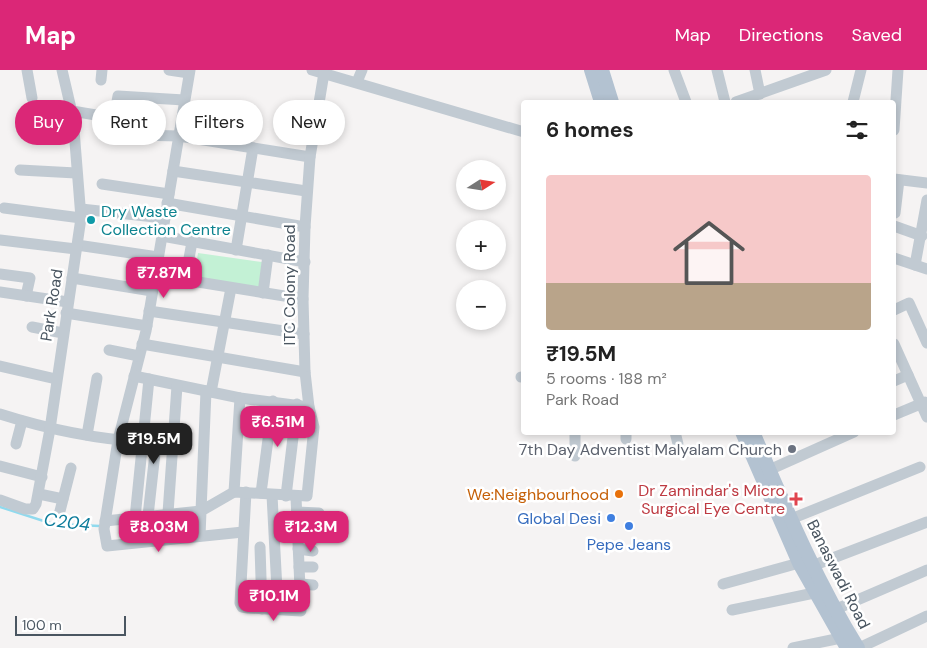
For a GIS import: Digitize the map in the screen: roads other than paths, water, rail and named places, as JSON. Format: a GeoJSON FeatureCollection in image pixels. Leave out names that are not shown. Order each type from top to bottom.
{"type":"FeatureCollection","features":[{"type":"Feature","properties":{"kind":"main road"},"geometry":{"type":"LineString","coordinates":[[591,70],[600,100]]}},
{"type":"Feature","properties":{"kind":"main road"},"geometry":{"type":"LineString","coordinates":[[602,70],[611,100]]}},
{"type":"Feature","properties":{"kind":"main road","name":"Banaswadi Road"},"geometry":{"type":"LineString","coordinates":[[743,435],[805,564],[859,648]]}},
{"type":"Feature","properties":{"kind":"main road","name":"Banaswadi Road"},"geometry":{"type":"LineString","coordinates":[[754,435],[791,519],[814,592],[844,643]]}},
{"type":"Feature","properties":{"kind":"street"},"geometry":{"type":"LineString","coordinates":[[27,70],[32,98]]}},
{"type":"Feature","properties":{"kind":"street","name":"Park Road"},"geometry":{"type":"LineString","coordinates":[[62,70],[69,100]]}},
{"type":"Feature","properties":{"kind":"street"},"geometry":{"type":"LineString","coordinates":[[82,113],[114,118],[118,96],[184,100],[190,71],[169,70]]}},
{"type":"Feature","properties":{"kind":"street"},"geometry":{"type":"LineString","coordinates":[[312,70],[521,131]]}},
{"type":"Feature","properties":{"kind":"street"},"geometry":{"type":"LineString","coordinates":[[357,82],[362,70]]}},
{"type":"Feature","properties":{"kind":"street"},"geometry":{"type":"LineString","coordinates":[[674,70],[685,100]]}},
{"type":"Feature","properties":{"kind":"street"},"geometry":{"type":"LineString","coordinates":[[717,70],[724,100]]}},
{"type":"Feature","properties":{"kind":"street"},"geometry":{"type":"LineString","coordinates":[[755,70],[760,94]]}},
{"type":"Feature","properties":{"kind":"street"},"geometry":{"type":"LineString","coordinates":[[742,100],[826,70]]}},
{"type":"Feature","properties":{"kind":"street"},"geometry":{"type":"LineString","coordinates":[[854,100],[861,70]]}},
{"type":"Feature","properties":{"kind":"street"},"geometry":{"type":"LineString","coordinates":[[896,100],[898,70]]}},
{"type":"Feature","properties":{"kind":"street","name":"ITC Colony Road"},"geometry":{"type":"LineString","coordinates":[[296,496],[314,427],[309,406],[305,372],[303,300],[306,191],[324,73]]}},
{"type":"Feature","properties":{"kind":"street","name":"Park Road"},"geometry":{"type":"LineString","coordinates":[[39,494],[81,214],[74,145]]}},
{"type":"Feature","properties":{"kind":"street"},"geometry":{"type":"LineString","coordinates":[[176,145],[149,311],[118,440],[105,524],[108,546],[243,532]]}},
{"type":"Feature","properties":{"kind":"street"},"geometry":{"type":"LineString","coordinates":[[234,145],[310,156]]}},
{"type":"Feature","properties":{"kind":"street"},"geometry":{"type":"LineString","coordinates":[[236,250],[253,148]]}},
{"type":"Feature","properties":{"kind":"street"},"geometry":{"type":"LineString","coordinates":[[20,170],[76,173]]}},
{"type":"Feature","properties":{"kind":"street"},"geometry":{"type":"LineString","coordinates":[[172,171],[247,184],[306,191]]}},
{"type":"Feature","properties":{"kind":"street"},"geometry":{"type":"LineString","coordinates":[[896,180],[927,183]]}},
{"type":"Feature","properties":{"kind":"street"},"geometry":{"type":"LineString","coordinates":[[102,184],[242,216],[305,227]]}},
{"type":"Feature","properties":{"kind":"street"},"geometry":{"type":"LineString","coordinates":[[915,265],[922,236],[927,200]]}},
{"type":"Feature","properties":{"kind":"street"},"geometry":{"type":"LineString","coordinates":[[4,208],[164,218]]}},
{"type":"Feature","properties":{"kind":"street"},"geometry":{"type":"LineString","coordinates":[[896,227],[922,236]]}},
{"type":"Feature","properties":{"kind":"street"},"geometry":{"type":"LineString","coordinates":[[162,236],[305,262]]}},
{"type":"Feature","properties":{"kind":"street"},"geometry":{"type":"LineString","coordinates":[[0,240],[158,257]]}},
{"type":"Feature","properties":{"kind":"street"},"geometry":{"type":"LineString","coordinates":[[185,280],[192,242]]}},
{"type":"Feature","properties":{"kind":"street"},"geometry":{"type":"LineString","coordinates":[[263,293],[268,255]]}},
{"type":"Feature","properties":{"kind":"street"},"geometry":{"type":"LineString","coordinates":[[896,259],[927,269]]}},
{"type":"Feature","properties":{"kind":"street"},"geometry":{"type":"LineString","coordinates":[[0,274],[30,278],[26,296]]}},
{"type":"Feature","properties":{"kind":"street"},"geometry":{"type":"LineString","coordinates":[[155,275],[303,300]]}},
{"type":"Feature","properties":{"kind":"street"},"geometry":{"type":"LineString","coordinates":[[72,278],[152,291]]}},
{"type":"Feature","properties":{"kind":"street"},"geometry":{"type":"LineString","coordinates":[[200,536],[209,391],[218,357],[231,288]]}},
{"type":"Feature","properties":{"kind":"street"},"geometry":{"type":"LineString","coordinates":[[0,292],[26,296],[146,326]]}},
{"type":"Feature","properties":{"kind":"street"},"geometry":{"type":"LineString","coordinates":[[896,309],[909,303],[927,343]]}},
{"type":"Feature","properties":{"kind":"street"},"geometry":{"type":"LineString","coordinates":[[149,311],[304,334]]}},
{"type":"Feature","properties":{"kind":"street"},"geometry":{"type":"LineString","coordinates":[[32,327],[63,332]]}},
{"type":"Feature","properties":{"kind":"street"},"geometry":{"type":"LineString","coordinates":[[142,344],[305,372]]}},
{"type":"Feature","properties":{"kind":"street"},"geometry":{"type":"LineString","coordinates":[[109,350],[139,356]]}},
{"type":"Feature","properties":{"kind":"street"},"geometry":{"type":"LineString","coordinates":[[896,350],[924,403],[927,417]]}},
{"type":"Feature","properties":{"kind":"street"},"geometry":{"type":"LineString","coordinates":[[0,366],[56,379]]}},
{"type":"Feature","properties":{"kind":"street"},"geometry":{"type":"LineString","coordinates":[[896,380],[908,375]]}},
{"type":"Feature","properties":{"kind":"street"},"geometry":{"type":"LineString","coordinates":[[134,376],[240,398],[309,406]]}},
{"type":"Feature","properties":{"kind":"street"},"geometry":{"type":"LineString","coordinates":[[87,435],[97,378]]}},
{"type":"Feature","properties":{"kind":"street"},"geometry":{"type":"LineString","coordinates":[[135,518],[149,379]]}},
{"type":"Feature","properties":{"kind":"street"},"geometry":{"type":"LineString","coordinates":[[168,513],[177,386]]}},
{"type":"Feature","properties":{"kind":"street"},"geometry":{"type":"LineString","coordinates":[[234,492],[240,398]]}},
{"type":"Feature","properties":{"kind":"street"},"geometry":{"type":"LineString","coordinates":[[273,401],[266,494],[278,609]]}},
{"type":"Feature","properties":{"kind":"street"},"geometry":{"type":"LineString","coordinates":[[896,414],[924,403]]}},
{"type":"Feature","properties":{"kind":"street"},"geometry":{"type":"LineString","coordinates":[[246,492],[240,603],[242,607],[301,611],[296,512],[297,404]]}},
{"type":"Feature","properties":{"kind":"street"},"geometry":{"type":"LineString","coordinates":[[0,414],[50,429],[118,440],[144,442]]}},
{"type":"Feature","properties":{"kind":"street"},"geometry":{"type":"LineString","coordinates":[[16,444],[22,421]]}},
{"type":"Feature","properties":{"kind":"street"},"geometry":{"type":"LineString","coordinates":[[575,435],[575,456]]}},
{"type":"Feature","properties":{"kind":"street"},"geometry":{"type":"LineString","coordinates":[[769,470],[847,435]]}},
{"type":"Feature","properties":{"kind":"street"},"geometry":{"type":"LineString","coordinates":[[148,516],[156,444],[172,445]]}},
{"type":"Feature","properties":{"kind":"street"},"geometry":{"type":"LineString","coordinates":[[0,466],[42,478]]}},
{"type":"Feature","properties":{"kind":"street"},"geometry":{"type":"LineString","coordinates":[[791,519],[920,466]]}},
{"type":"Feature","properties":{"kind":"street"},"geometry":{"type":"LineString","coordinates":[[59,515],[70,468]]}},
{"type":"Feature","properties":{"kind":"street"},"geometry":{"type":"LineString","coordinates":[[105,524],[168,513],[202,511],[234,492],[296,496]]}},
{"type":"Feature","properties":{"kind":"street"},"geometry":{"type":"LineString","coordinates":[[0,500],[31,510],[35,507],[39,494],[63,499]]}},
{"type":"Feature","properties":{"kind":"street"},"geometry":{"type":"LineString","coordinates":[[296,512],[319,513]]}},
{"type":"Feature","properties":{"kind":"street"},"geometry":{"type":"LineString","coordinates":[[724,584],[805,564],[927,522]]}},
{"type":"Feature","properties":{"kind":"street"},"geometry":{"type":"LineString","coordinates":[[297,530],[317,532]]}},
{"type":"Feature","properties":{"kind":"street"},"geometry":{"type":"LineString","coordinates":[[260,547],[262,608]]}},
{"type":"Feature","properties":{"kind":"street"},"geometry":{"type":"LineString","coordinates":[[298,549],[313,551]]}},
{"type":"Feature","properties":{"kind":"street"},"geometry":{"type":"LineString","coordinates":[[299,567],[313,567]]}},
{"type":"Feature","properties":{"kind":"street"},"geometry":{"type":"LineString","coordinates":[[834,610],[927,570]]}},
{"type":"Feature","properties":{"kind":"street"},"geometry":{"type":"LineString","coordinates":[[300,584],[313,585]]}},
{"type":"Feature","properties":{"kind":"street"},"geometry":{"type":"LineString","coordinates":[[732,610],[814,592]]}},
{"type":"Feature","properties":{"kind":"street"},"geometry":{"type":"LineString","coordinates":[[859,648],[927,616]]}},
{"type":"Feature","properties":{"kind":"street"},"geometry":{"type":"LineString","coordinates":[[793,648],[844,643]]}},
{"type":"Feature","properties":{"kind":"waterway","name":"C204"},"geometry":{"type":"LineString","coordinates":[[0,507],[53,524],[100,526]]}},
{"type":"Feature","properties":{"kind":"place","name":"Dry Waste Collection Centre"},"geometry":{"type":"Point","coordinates":[91,220]}},
{"type":"Feature","properties":{"kind":"place","name":"7th Day Adventist Malyalam Church"},"geometry":{"type":"Point","coordinates":[792,449]}},
{"type":"Feature","properties":{"kind":"place","name":"We:Neighbourhood"},"geometry":{"type":"Point","coordinates":[619,494]}},
{"type":"Feature","properties":{"kind":"place","name":"Dr Zamindar's Micro Surgical Eye Centre"},"geometry":{"type":"Point","coordinates":[796,499]}},
{"type":"Feature","properties":{"kind":"place","name":"Global Desi"},"geometry":{"type":"Point","coordinates":[611,518]}},
{"type":"Feature","properties":{"kind":"place","name":"Pepe Jeans"},"geometry":{"type":"Point","coordinates":[629,526]}}]}
